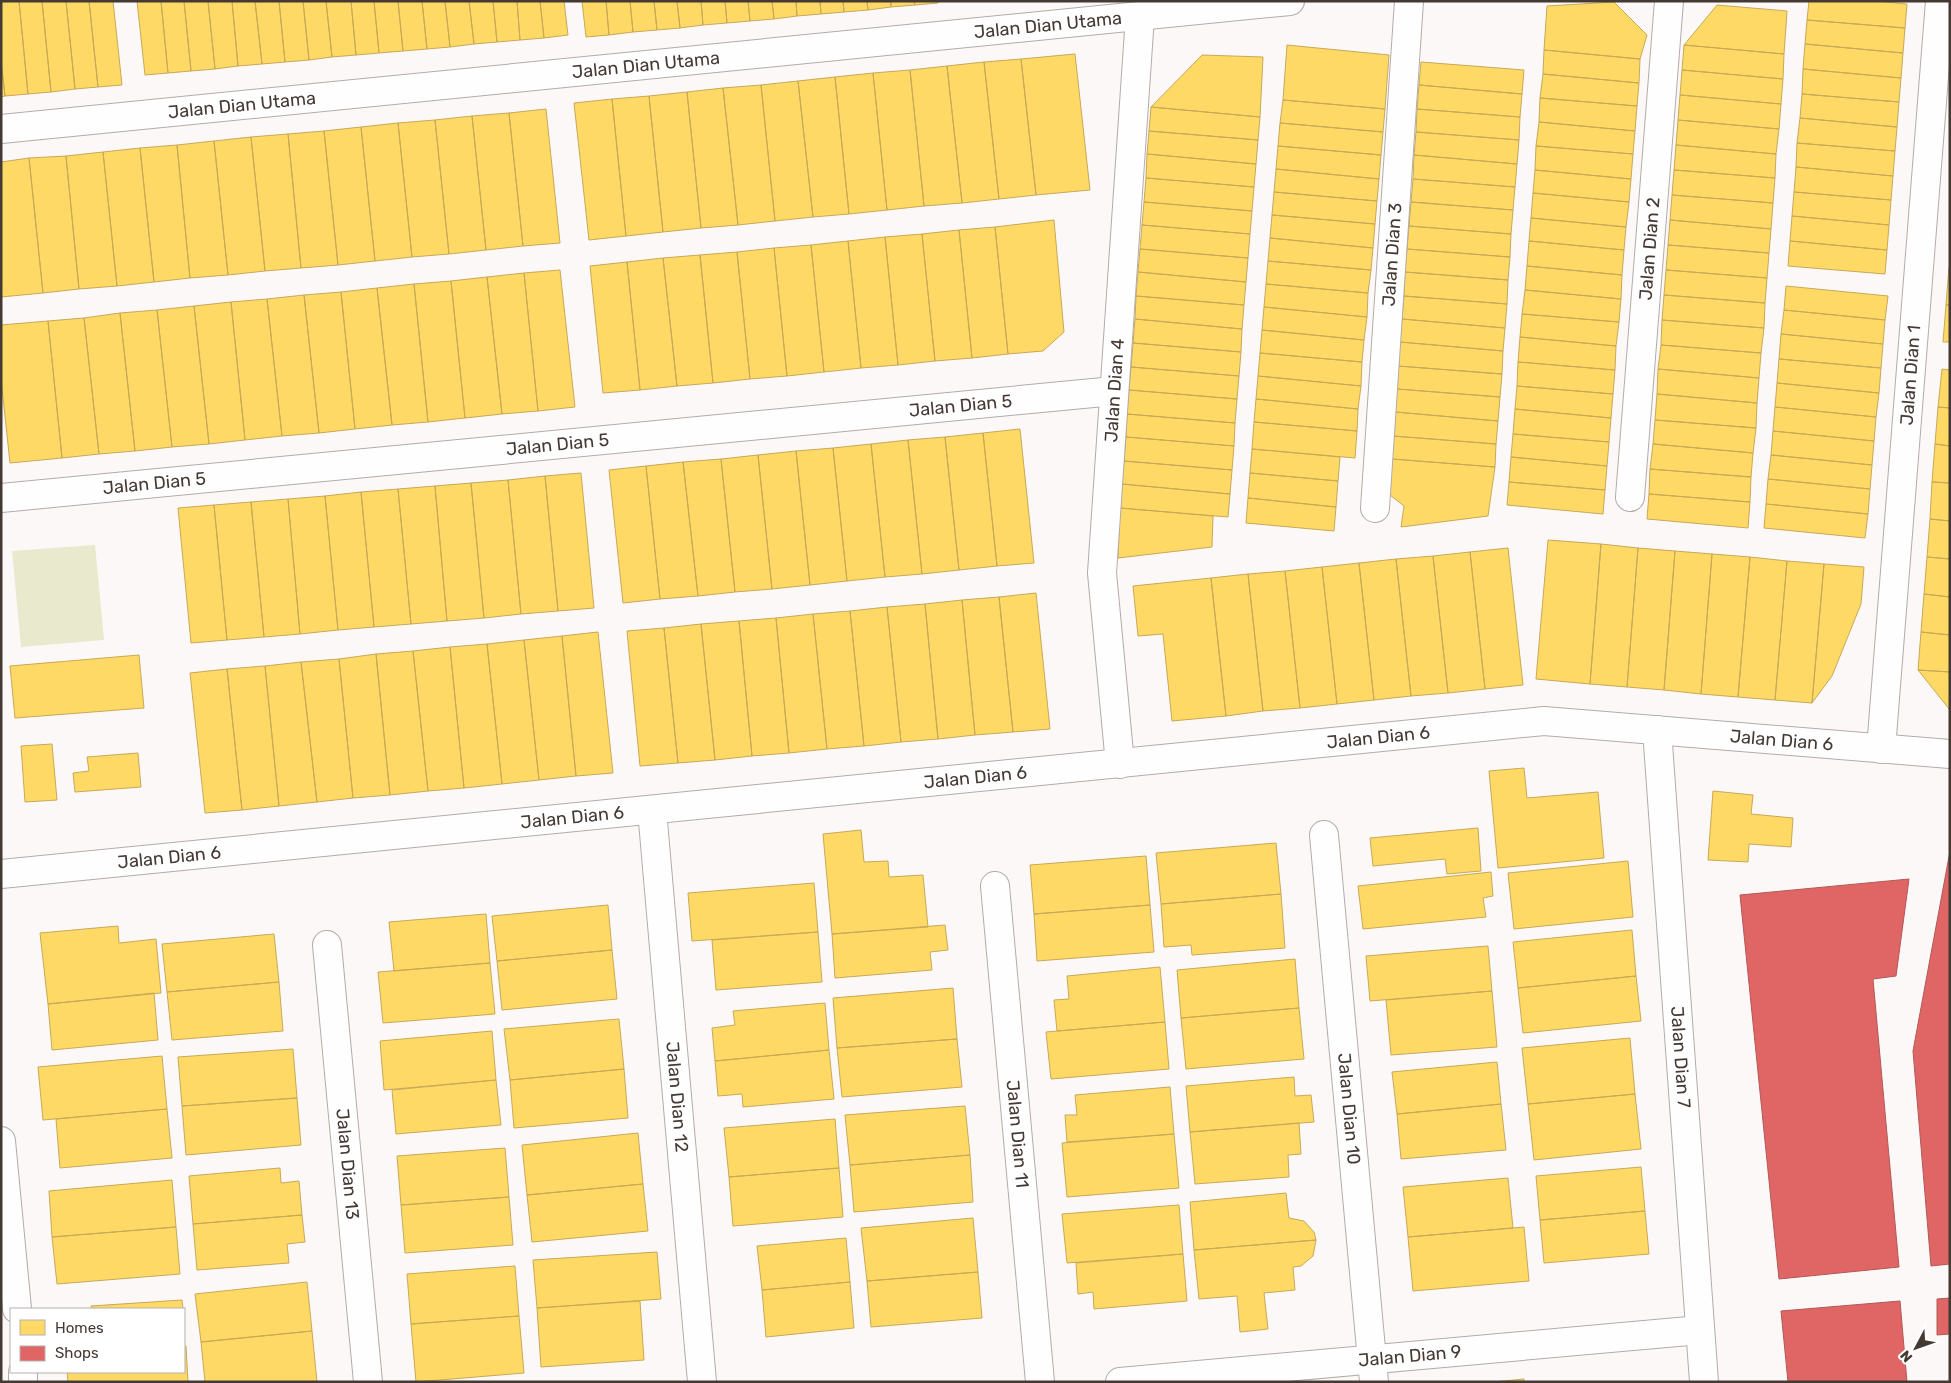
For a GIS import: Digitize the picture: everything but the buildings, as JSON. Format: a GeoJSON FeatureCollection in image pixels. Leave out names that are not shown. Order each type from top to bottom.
{"type":"FeatureCollection","features":[{"type":"Feature","properties":{"kind":"street","name":"Jalan Dian Utama"},"geometry":{"type":"LineString","coordinates":[[1,129],[1290,1]]}},
{"type":"Feature","properties":{"kind":"street","name":"Jalan Dian 3"},"geometry":{"type":"LineString","coordinates":[[1375,508],[1409,1]]}},
{"type":"Feature","properties":{"kind":"street","name":"Jalan Dian 2"},"geometry":{"type":"LineString","coordinates":[[1630,498],[1670,1]]}},
{"type":"Feature","properties":{"kind":"street","name":"Jalan Dian 1"},"geometry":{"type":"LineString","coordinates":[[1881,749],[1940,1]]}},
{"type":"Feature","properties":{"kind":"street","name":"Jalan Dian 4"},"geometry":{"type":"LineString","coordinates":[[1120,764],[1102,573],[1140,16]]}},
{"type":"Feature","properties":{"kind":"street","name":"Jalan Dian 5"},"geometry":{"type":"LineString","coordinates":[[1,498],[1114,391]]}},
{"type":"Feature","properties":{"kind":"street","name":"Jalan Dian 6"},"geometry":{"type":"LineString","coordinates":[[1,874],[1544,721],[1950,754]]}},
{"type":"Feature","properties":{"kind":"street","name":"Jalan Dian 7"},"geometry":{"type":"LineString","coordinates":[[1657,730],[1704,1382]]}},
{"type":"Feature","properties":{"kind":"street","name":"Jalan Dian 12"},"geometry":{"type":"LineString","coordinates":[[652,810],[702,1382]]}},
{"type":"Feature","properties":{"kind":"street","name":"Jalan Dian 10"},"geometry":{"type":"LineString","coordinates":[[1324,835],[1373,1370]]}},
{"type":"Feature","properties":{"kind":"street","name":"Jalan Dian 11"},"geometry":{"type":"LineString","coordinates":[[995,886],[1040,1382]]}},
{"type":"Feature","properties":{"kind":"street","name":"Jalan Dian 13"},"geometry":{"type":"LineString","coordinates":[[327,945],[368,1382]]}},
{"type":"Feature","properties":{"kind":"street"},"geometry":{"type":"LineString","coordinates":[[1,1141],[17,1308]]}},
{"type":"Feature","properties":{"kind":"street","name":"Jalan Dian 9"},"geometry":{"type":"LineString","coordinates":[[1120,1382],[1373,1370],[1700,1330]]}},
{"type":"Feature","properties":{"kind":"green space"},"geometry":{"type":"Polygon","coordinates":[[[95,545],[104,640],[21,647],[12,551],[95,545]]]}}]}
